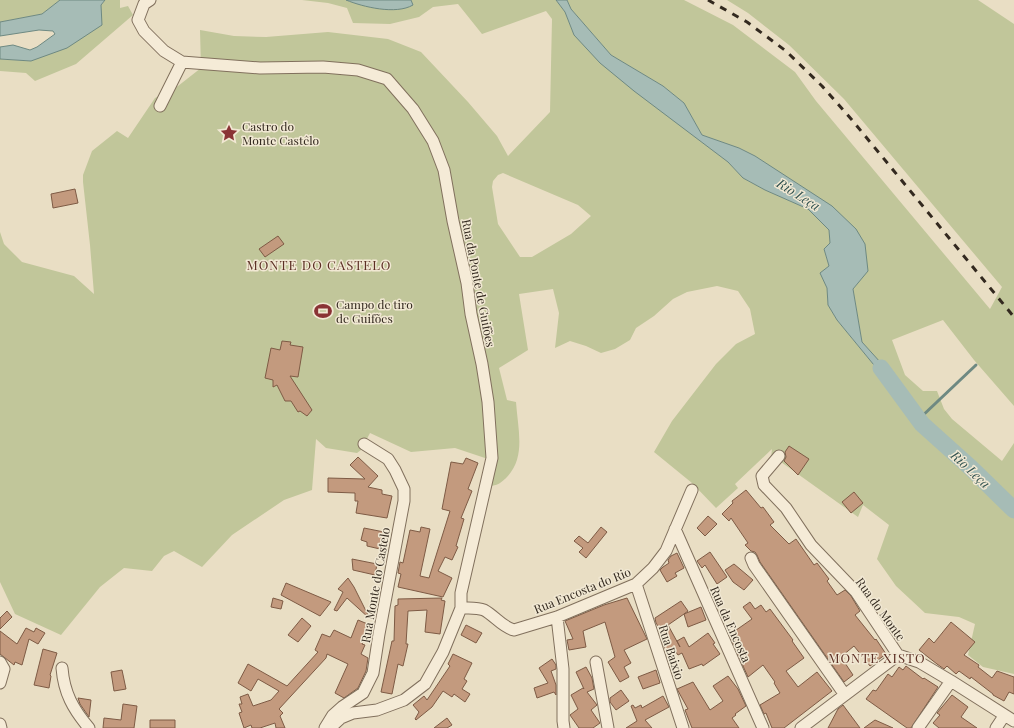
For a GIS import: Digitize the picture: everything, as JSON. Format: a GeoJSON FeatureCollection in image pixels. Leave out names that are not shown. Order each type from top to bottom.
{"type":"FeatureCollection","features":[{"type":"Feature","properties":{"kind":"street","name":"Rua da Ponte de Guifões"},"geometry":{"type":"LineString","coordinates":[[150,0],[144,4],[138,20],[144,31],[164,51],[182,62],[260,68],[323,67],[358,70],[387,79],[413,109],[433,141],[444,170],[482,364],[488,402],[492,458],[461,593],[461,608],[443,652],[425,684],[404,700],[377,710],[353,714],[341,718],[330,728]]}},
{"type":"Feature","properties":{"kind":"street"},"geometry":{"type":"LineString","coordinates":[[160,106],[182,62]]}},
{"type":"Feature","properties":{"kind":"street","name":"Rua Monte do Castelo"},"geometry":{"type":"LineString","coordinates":[[325,728],[333,715],[363,693],[373,673],[378,634],[404,501],[404,489],[400,478],[388,459],[364,444]]}},
{"type":"Feature","properties":{"kind":"street","name":"Rua do Monte"},"geometry":{"type":"LineString","coordinates":[[779,456],[762,476],[764,485],[786,508],[811,546],[856,592],[898,655],[919,662],[951,680],[1004,716],[1014,721]]}},
{"type":"Feature","properties":{"kind":"street","name":"Rua Encosta do Rio"},"geometry":{"type":"LineString","coordinates":[[461,608],[484,610],[508,629],[514,630],[557,616],[636,584],[653,568],[666,551],[692,490]]}},
{"type":"Feature","properties":{"kind":"street","name":"Rua da Encosta"},"geometry":{"type":"LineString","coordinates":[[676,529],[763,728]]}},
{"type":"Feature","properties":{"kind":"street"},"geometry":{"type":"LineString","coordinates":[[751,558],[754,565],[845,695]]}},
{"type":"Feature","properties":{"kind":"street","name":"Rua Baixio"},"geometry":{"type":"LineString","coordinates":[[636,584],[683,728]]}},
{"type":"Feature","properties":{"kind":"street"},"geometry":{"type":"LineString","coordinates":[[557,616],[563,669],[564,728]]}},
{"type":"Feature","properties":{"kind":"street"},"geometry":{"type":"LineString","coordinates":[[807,727],[845,695],[898,655]]}},
{"type":"Feature","properties":{"kind":"street"},"geometry":{"type":"LineString","coordinates":[[0,662],[4,669],[0,683]]}},
{"type":"Feature","properties":{"kind":"street"},"geometry":{"type":"LineString","coordinates":[[596,662],[608,728]]}},
{"type":"Feature","properties":{"kind":"street"},"geometry":{"type":"LineString","coordinates":[[62,668],[63,682],[70,701],[89,728]]}},
{"type":"Feature","properties":{"kind":"street"},"geometry":{"type":"LineString","coordinates":[[918,728],[951,680]]}},
{"type":"Feature","properties":{"kind":"street"},"geometry":{"type":"LineString","coordinates":[[996,728],[1004,716]]}},
{"type":"Feature","properties":{"kind":"street"},"geometry":{"type":"LineString","coordinates":[[0,724],[2,728]]}},
{"type":"Feature","properties":{"kind":"green space"},"geometry":{"type":"Polygon","coordinates":[[[0,0],[60,0],[42,14],[0,22],[0,0]]]}},
{"type":"Feature","properties":{"kind":"green space"},"geometry":{"type":"Polygon","coordinates":[[[105,0],[120,0],[120,8],[128,6],[133,15],[76,64],[35,81],[26,73],[0,71],[0,59],[31,61],[101,5],[105,0]]]}},
{"type":"Feature","properties":{"kind":"green space"},"geometry":{"type":"Polygon","coordinates":[[[302,0],[346,0],[351,2],[413,5],[411,0],[556,0],[565,12],[574,35],[668,116],[728,162],[743,178],[765,190],[808,209],[829,230],[830,243],[824,249],[829,266],[821,273],[827,288],[828,305],[837,320],[892,387],[899,384],[862,342],[853,289],[868,270],[791,180],[755,156],[739,148],[702,135],[684,103],[663,86],[611,55],[571,9],[567,0],[684,0],[733,25],[795,72],[816,101],[990,309],[1002,287],[844,99],[789,45],[748,13],[727,0],[978,0],[1014,24],[1014,406],[974,360],[943,320],[892,340],[905,375],[923,391],[937,391],[944,409],[952,419],[1002,461],[1014,443],[1014,674],[983,667],[968,655],[975,624],[959,617],[925,613],[896,586],[877,559],[889,525],[863,505],[858,517],[781,462],[771,458],[772,449],[735,484],[738,488],[716,508],[692,483],[654,452],[672,421],[716,364],[736,344],[755,334],[750,309],[738,291],[717,286],[687,292],[673,299],[654,316],[636,328],[630,340],[615,349],[601,353],[570,341],[555,348],[559,313],[553,289],[519,294],[528,350],[499,368],[507,400],[516,402],[519,436],[518,456],[515,466],[509,475],[498,484],[485,487],[491,458],[485,458],[455,448],[411,452],[370,433],[361,450],[357,453],[326,448],[316,439],[312,490],[284,500],[232,535],[202,567],[174,551],[164,556],[152,571],[124,568],[100,587],[61,635],[15,614],[0,582],[0,232],[4,244],[22,262],[74,276],[94,294],[83,182],[83,175],[92,151],[117,131],[128,138],[155,98],[178,86],[201,68],[200,30],[234,36],[266,37],[328,32],[388,39],[421,52],[468,102],[497,136],[508,156],[550,112],[552,19],[546,11],[482,34],[458,4],[433,7],[419,17],[390,24],[353,23],[347,8],[328,3],[302,0]],[[503,173],[498,175],[493,181],[492,187],[498,224],[520,257],[532,257],[571,234],[591,216],[578,205],[503,173]]]}},
{"type":"Feature","properties":{"kind":"water"},"geometry":{"type":"Polygon","coordinates":[[[60,0],[105,0],[101,5],[102,25],[67,48],[31,61],[0,59],[0,47],[13,45],[30,50],[37,47],[55,34],[53,31],[39,30],[0,36],[0,22],[42,14],[60,0]]]}},
{"type":"Feature","properties":{"kind":"water"},"geometry":{"type":"Polygon","coordinates":[[[346,0],[411,0],[413,5],[406,8],[389,10],[361,5],[346,0]]]}},
{"type":"Feature","properties":{"kind":"water"},"geometry":{"type":"Polygon","coordinates":[[[556,0],[567,0],[571,9],[611,55],[663,86],[684,103],[702,135],[739,148],[755,156],[832,206],[856,229],[865,244],[868,271],[853,289],[862,342],[900,384],[892,387],[837,320],[828,305],[827,288],[820,273],[829,266],[824,249],[830,243],[829,230],[808,209],[765,190],[743,178],[728,162],[634,91],[600,63],[574,35],[565,12],[556,0]]]}},
{"type":"Feature","properties":{"kind":"building"},"geometry":{"type":"Polygon","coordinates":[[[75,189],[78,203],[53,208],[51,194],[75,189]]]}},
{"type":"Feature","properties":{"kind":"building"},"geometry":{"type":"Polygon","coordinates":[[[278,236],[284,244],[265,257],[259,249],[278,236]]]}},
{"type":"Feature","properties":{"kind":"building"},"geometry":{"type":"Polygon","coordinates":[[[282,341],[291,342],[290,345],[303,347],[298,377],[290,376],[312,410],[307,416],[300,411],[298,412],[291,401],[285,401],[277,385],[273,387],[273,380],[265,378],[271,348],[280,350],[282,341]]]}},
{"type":"Feature","properties":{"kind":"building"},"geometry":{"type":"Polygon","coordinates":[[[789,446],[809,459],[798,475],[784,461],[786,457],[785,452],[789,446]]]}},
{"type":"Feature","properties":{"kind":"building"},"geometry":{"type":"Polygon","coordinates":[[[358,457],[378,476],[368,487],[382,490],[382,494],[392,496],[387,518],[356,513],[358,501],[355,501],[355,493],[328,492],[328,478],[365,479],[350,465],[358,457]]]}},
{"type":"Feature","properties":{"kind":"building"},"geometry":{"type":"Polygon","coordinates":[[[466,458],[478,463],[468,489],[472,491],[461,518],[464,519],[456,546],[458,547],[452,560],[445,557],[438,571],[452,578],[443,597],[398,587],[401,574],[398,573],[400,562],[403,563],[410,530],[420,532],[421,527],[430,529],[420,576],[429,578],[450,511],[442,509],[451,462],[463,464],[466,458]]]}},
{"type":"Feature","properties":{"kind":"building"},"geometry":{"type":"Polygon","coordinates":[[[746,490],[761,508],[763,507],[774,522],[770,525],[789,544],[796,539],[814,565],[817,563],[829,579],[827,581],[837,595],[845,590],[851,596],[860,611],[855,615],[875,640],[876,639],[886,654],[870,666],[854,646],[842,656],[853,675],[844,682],[760,562],[755,552],[751,551],[745,545],[748,543],[731,518],[729,521],[722,514],[733,503],[732,501],[746,490]]]}},
{"type":"Feature","properties":{"kind":"building"},"geometry":{"type":"Polygon","coordinates":[[[854,492],[863,503],[851,513],[842,502],[854,492]]]}},
{"type":"Feature","properties":{"kind":"building"},"geometry":{"type":"Polygon","coordinates":[[[708,516],[717,524],[705,536],[697,528],[708,516]]]}},
{"type":"Feature","properties":{"kind":"building"},"geometry":{"type":"Polygon","coordinates":[[[601,527],[607,532],[586,558],[579,552],[583,548],[574,541],[579,536],[588,543],[601,527]]]}},
{"type":"Feature","properties":{"kind":"building"},"geometry":{"type":"Polygon","coordinates":[[[364,528],[384,532],[380,549],[367,546],[367,542],[361,540],[364,528]]]}},
{"type":"Feature","properties":{"kind":"building"},"geometry":{"type":"Polygon","coordinates":[[[710,552],[727,577],[717,584],[705,565],[702,568],[697,561],[710,552]]]}},
{"type":"Feature","properties":{"kind":"building"},"geometry":{"type":"Polygon","coordinates":[[[677,553],[684,568],[675,573],[677,576],[667,582],[660,570],[669,563],[668,560],[671,556],[677,553]]]}},
{"type":"Feature","properties":{"kind":"building"},"geometry":{"type":"Polygon","coordinates":[[[352,559],[377,564],[375,575],[353,570],[352,559]]]}},
{"type":"Feature","properties":{"kind":"building"},"geometry":{"type":"Polygon","coordinates":[[[734,564],[753,580],[744,590],[733,582],[725,570],[734,564]]]}},
{"type":"Feature","properties":{"kind":"building"},"geometry":{"type":"Polygon","coordinates":[[[348,578],[369,618],[347,598],[337,611],[334,610],[343,592],[338,589],[348,578]]]}},
{"type":"Feature","properties":{"kind":"building"},"geometry":{"type":"Polygon","coordinates":[[[286,583],[331,602],[320,616],[281,595],[286,583]]]}},
{"type":"Feature","properties":{"kind":"building"},"geometry":{"type":"Polygon","coordinates":[[[273,598],[283,601],[281,609],[271,607],[273,598]]]}},
{"type":"Feature","properties":{"kind":"building"},"geometry":{"type":"Polygon","coordinates":[[[442,598],[441,600],[445,601],[440,634],[425,632],[427,610],[408,611],[406,644],[408,644],[403,666],[398,664],[392,694],[381,692],[392,641],[394,641],[395,606],[398,605],[398,599],[442,598]]]}},
{"type":"Feature","properties":{"kind":"building"},"geometry":{"type":"Polygon","coordinates":[[[627,598],[647,639],[624,650],[631,663],[624,667],[629,677],[620,682],[608,662],[615,657],[605,622],[583,631],[586,647],[569,650],[567,640],[573,639],[565,621],[604,605],[627,598]]]}},
{"type":"Feature","properties":{"kind":"building"},"geometry":{"type":"Polygon","coordinates":[[[681,601],[688,611],[668,625],[680,647],[677,641],[684,637],[689,647],[708,633],[720,654],[703,666],[702,664],[689,669],[682,653],[678,655],[673,648],[667,652],[663,645],[662,640],[666,638],[656,623],[655,618],[681,601]]]}},
{"type":"Feature","properties":{"kind":"building"},"geometry":{"type":"Polygon","coordinates":[[[750,602],[755,609],[761,605],[766,612],[770,609],[793,640],[792,641],[804,658],[786,671],[798,687],[817,672],[832,691],[784,728],[772,728],[766,713],[764,714],[760,705],[780,693],[774,683],[775,682],[763,665],[748,677],[729,635],[752,619],[743,607],[750,602]]]}},
{"type":"Feature","properties":{"kind":"building"},"geometry":{"type":"Polygon","coordinates":[[[701,607],[706,620],[688,627],[684,614],[701,607]]]}},
{"type":"Feature","properties":{"kind":"building"},"geometry":{"type":"Polygon","coordinates":[[[7,611],[12,617],[0,629],[0,618],[7,611]]]}},
{"type":"Feature","properties":{"kind":"building"},"geometry":{"type":"Polygon","coordinates":[[[302,618],[311,626],[298,642],[288,635],[302,618]]]}},
{"type":"Feature","properties":{"kind":"building"},"geometry":{"type":"Polygon","coordinates":[[[358,620],[370,625],[362,644],[365,645],[361,654],[368,658],[366,671],[358,688],[344,698],[335,693],[348,664],[327,654],[326,658],[279,709],[283,713],[280,716],[285,728],[276,728],[275,723],[260,728],[252,728],[251,725],[244,728],[239,713],[242,712],[239,704],[242,704],[240,697],[248,694],[253,706],[271,700],[279,691],[258,679],[251,691],[238,683],[248,664],[287,686],[318,652],[315,650],[322,634],[330,637],[334,630],[351,638],[358,620]]]}},
{"type":"Feature","properties":{"kind":"building"},"geometry":{"type":"Polygon","coordinates":[[[951,622],[975,642],[964,655],[979,665],[978,667],[992,678],[997,671],[1014,677],[1014,694],[1009,692],[1004,701],[993,695],[971,677],[970,679],[959,671],[956,674],[947,666],[944,669],[919,650],[929,638],[934,643],[951,622]]]}},
{"type":"Feature","properties":{"kind":"building"},"geometry":{"type":"Polygon","coordinates":[[[466,625],[482,633],[476,643],[461,635],[466,625]]]}},
{"type":"Feature","properties":{"kind":"building"},"geometry":{"type":"Polygon","coordinates":[[[26,628],[34,632],[36,628],[45,633],[38,644],[29,639],[22,665],[15,662],[14,665],[0,654],[0,631],[17,644],[26,628]]]}},
{"type":"Feature","properties":{"kind":"building"},"geometry":{"type":"Polygon","coordinates":[[[43,649],[57,653],[50,675],[49,688],[34,685],[43,649]]]}},
{"type":"Feature","properties":{"kind":"building"},"geometry":{"type":"Polygon","coordinates":[[[453,654],[472,663],[464,679],[467,681],[462,689],[470,694],[465,702],[454,694],[452,697],[443,691],[432,707],[416,720],[415,719],[419,712],[413,705],[424,696],[427,700],[450,666],[448,664],[453,654]]]}},
{"type":"Feature","properties":{"kind":"building"},"geometry":{"type":"Polygon","coordinates":[[[552,659],[556,665],[556,669],[551,671],[556,685],[556,695],[554,692],[537,698],[534,688],[548,683],[539,668],[552,659]]]}},
{"type":"Feature","properties":{"kind":"building"},"geometry":{"type":"Polygon","coordinates":[[[906,666],[923,679],[924,678],[938,687],[911,728],[907,728],[866,699],[873,690],[876,691],[888,674],[892,677],[899,667],[903,670],[906,666]]]}},
{"type":"Feature","properties":{"kind":"building"},"geometry":{"type":"Polygon","coordinates":[[[586,667],[592,678],[594,689],[587,692],[597,705],[591,710],[600,723],[593,728],[579,728],[570,715],[578,709],[571,695],[583,688],[584,689],[576,672],[586,667]]]}},
{"type":"Feature","properties":{"kind":"building"},"geometry":{"type":"Polygon","coordinates":[[[122,670],[126,689],[114,691],[111,672],[122,670]]]}},
{"type":"Feature","properties":{"kind":"building"},"geometry":{"type":"Polygon","coordinates":[[[656,670],[660,683],[643,689],[638,677],[656,670]]]}},
{"type":"Feature","properties":{"kind":"building"},"geometry":{"type":"Polygon","coordinates":[[[728,676],[738,689],[746,706],[732,718],[739,728],[692,728],[685,710],[688,709],[677,689],[693,682],[710,710],[723,701],[713,686],[728,676]]]}},
{"type":"Feature","properties":{"kind":"building"},"geometry":{"type":"Polygon","coordinates":[[[621,690],[629,701],[616,710],[610,702],[610,698],[621,690]]]}},
{"type":"Feature","properties":{"kind":"building"},"geometry":{"type":"Polygon","coordinates":[[[952,695],[968,707],[961,717],[977,728],[939,728],[933,723],[940,715],[937,713],[952,695]]]}},
{"type":"Feature","properties":{"kind":"building"},"geometry":{"type":"Polygon","coordinates":[[[663,696],[669,707],[645,720],[652,728],[626,728],[637,721],[631,706],[633,705],[635,708],[641,705],[642,708],[663,696]]]}},
{"type":"Feature","properties":{"kind":"building"},"geometry":{"type":"Polygon","coordinates":[[[78,698],[91,700],[89,717],[80,704],[78,698]]]}},
{"type":"Feature","properties":{"kind":"building"},"geometry":{"type":"Polygon","coordinates":[[[123,704],[137,706],[134,728],[103,728],[104,718],[121,720],[123,704]]]}},
{"type":"Feature","properties":{"kind":"building"},"geometry":{"type":"Polygon","coordinates":[[[843,705],[860,728],[828,728],[838,709],[843,705]]]}},
{"type":"Feature","properties":{"kind":"building"},"geometry":{"type":"Polygon","coordinates":[[[447,718],[452,725],[447,728],[434,728],[447,718]]]}},
{"type":"Feature","properties":{"kind":"building"},"geometry":{"type":"Polygon","coordinates":[[[150,720],[175,720],[175,728],[150,728],[150,720]]]}},
{"type":"Feature","properties":{"kind":"building"},"geometry":{"type":"Polygon","coordinates":[[[875,720],[893,728],[864,728],[875,720]]]}},
{"type":"Feature","properties":{"kind":"waterway"},"geometry":{"type":"LineString","coordinates":[[919,419],[976,365]]}},
{"type":"Feature","properties":{"kind":"waterway","name":"Rio Leça"},"geometry":{"type":"LineString","coordinates":[[881,368],[922,424],[971,468],[1014,510]]}},
{"type":"Feature","properties":{"kind":"railway"},"geometry":{"type":"LineString","coordinates":[[708,0],[747,22],[786,51],[822,86],[852,120],[1014,317]]}},
{"type":"Feature","properties":{"kind":"place","name":"Castro do Monte Castêlo"},"geometry":{"type":"Point","coordinates":[229,133]}},
{"type":"Feature","properties":{"kind":"place","name":"Campo de tiro de Guifões"},"geometry":{"type":"Point","coordinates":[323,311]}},
{"type":"Feature","properties":{"kind":"district","name":"MONTE DO CASTELO"},"geometry":{"type":"Point","coordinates":[319,264]}},
{"type":"Feature","properties":{"kind":"district","name":"MONTE XISTO"},"geometry":{"type":"Point","coordinates":[877,657]}}]}
